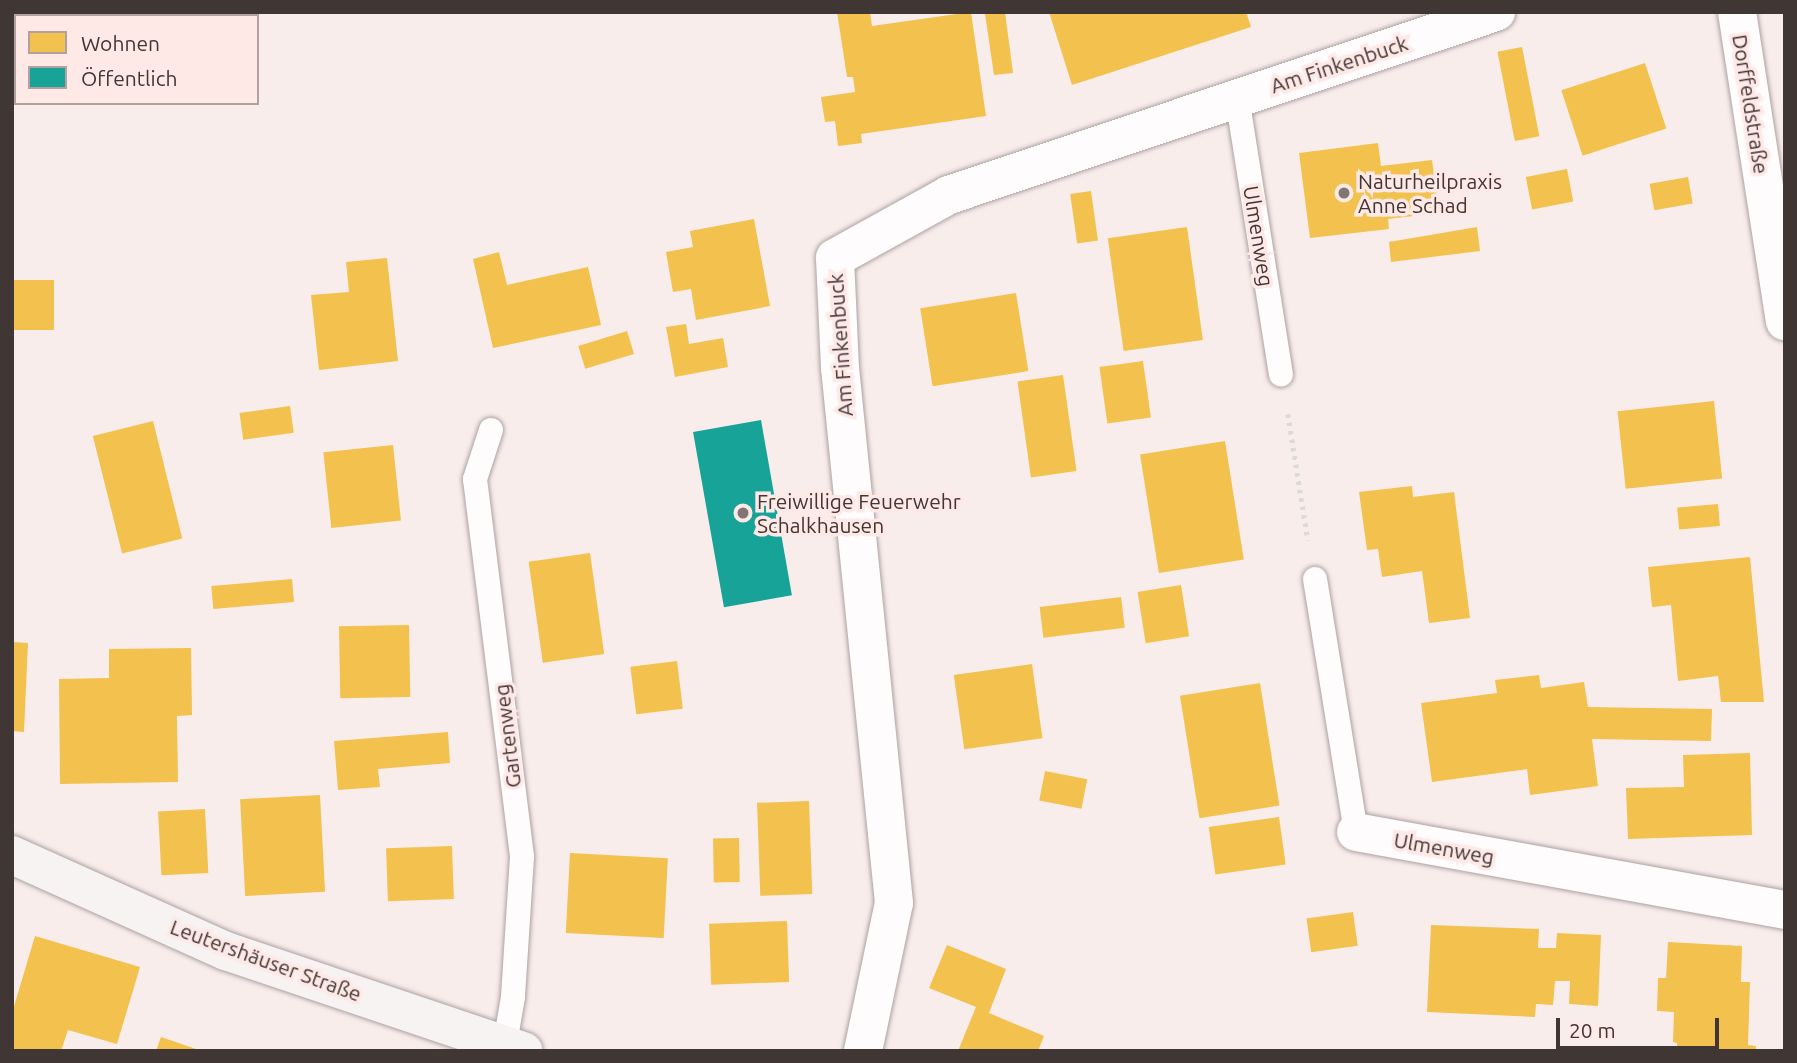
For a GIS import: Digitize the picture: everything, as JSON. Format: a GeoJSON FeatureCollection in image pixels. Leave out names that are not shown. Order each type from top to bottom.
{"type":"FeatureCollection","features":[{"type":"Feature","properties":{"kind":"main road","name":"Leutershäuser Straße"},"geometry":{"type":"LineString","coordinates":[[12,855],[226,951],[515,1047]]}},
{"type":"Feature","properties":{"kind":"street","name":"Am Finkenbuck"},"geometry":{"type":"LineString","coordinates":[[863,1051],[894,903],[839,368],[835,258],[948,195],[1496,12]]}},
{"type":"Feature","properties":{"kind":"street","name":"Dorffeldstraße"},"geometry":{"type":"LineString","coordinates":[[1737,12],[1785,321]]}},
{"type":"Feature","properties":{"kind":"street","name":"Ulmenweg"},"geometry":{"type":"LineString","coordinates":[[1356,832],[1785,910]]}},
{"type":"Feature","properties":{"kind":"lane","name":"Ulmenweg"},"geometry":{"type":"LineString","coordinates":[[1237,97],[1281,375]]}},
{"type":"Feature","properties":{"kind":"lane","name":"Gartenweg"},"geometry":{"type":"LineString","coordinates":[[491,430],[475,479],[522,858],[513,997],[515,1047]]}},
{"type":"Feature","properties":{"kind":"lane","name":"Ulmenweg"},"geometry":{"type":"LineString","coordinates":[[1315,579],[1356,832]]}},
{"type":"Feature","properties":{"kind":"path"},"geometry":{"type":"LineString","coordinates":[[1281,375],[1315,579]]}},
{"type":"Feature","properties":{"kind":"building: Wohnen"},"geometry":{"type":"Polygon","coordinates":[[[837,12],[870,12],[872,26],[971,12],[986,116],[861,134],[862,143],[838,146],[835,121],[825,122],[821,97],[855,92],[853,77],[847,77],[837,12]]]}},
{"type":"Feature","properties":{"kind":"building: Wohnen"},"geometry":{"type":"Polygon","coordinates":[[[1005,12],[1013,73],[994,75],[985,14],[1005,12]]]}},
{"type":"Feature","properties":{"kind":"building: Wohnen"},"geometry":{"type":"Polygon","coordinates":[[[1049,12],[1246,12],[1251,27],[1072,85],[1049,12]]]}},
{"type":"Feature","properties":{"kind":"building: Wohnen"},"geometry":{"type":"Polygon","coordinates":[[[1522,47],[1539,136],[1515,141],[1497,52],[1522,47]]]}},
{"type":"Feature","properties":{"kind":"building: Wohnen"},"geometry":{"type":"Polygon","coordinates":[[[1645,63],[1666,129],[1583,156],[1561,90],[1645,63]]]}},
{"type":"Feature","properties":{"kind":"building: Wohnen","name":"Naturheilpraxis Anne Schad"},"geometry":{"type":"Polygon","coordinates":[[[1378,143],[1381,166],[1432,160],[1439,213],[1388,219],[1389,229],[1310,238],[1299,153],[1378,143]]]}},
{"type":"Feature","properties":{"kind":"building: Wohnen"},"geometry":{"type":"Polygon","coordinates":[[[1567,169],[1573,201],[1532,209],[1526,177],[1567,169]]]}},
{"type":"Feature","properties":{"kind":"building: Wohnen"},"geometry":{"type":"Polygon","coordinates":[[[1688,177],[1693,204],[1654,210],[1650,184],[1688,177]]]}},
{"type":"Feature","properties":{"kind":"building: Wohnen"},"geometry":{"type":"Polygon","coordinates":[[[1091,191],[1098,241],[1077,243],[1070,194],[1091,191]]]}},
{"type":"Feature","properties":{"kind":"building: Wohnen"},"geometry":{"type":"Polygon","coordinates":[[[754,219],[770,306],[696,320],[691,289],[673,292],[666,252],[693,247],[690,231],[754,219]]]}},
{"type":"Feature","properties":{"kind":"building: Wohnen"},"geometry":{"type":"Polygon","coordinates":[[[1187,227],[1203,340],[1124,351],[1108,238],[1187,227]]]}},
{"type":"Feature","properties":{"kind":"building: Wohnen"},"geometry":{"type":"Polygon","coordinates":[[[1477,227],[1480,251],[1391,262],[1389,242],[1477,227]]]}},
{"type":"Feature","properties":{"kind":"building: Wohnen"},"geometry":{"type":"Polygon","coordinates":[[[499,252],[507,285],[588,267],[601,325],[493,348],[473,259],[499,252]]]}},
{"type":"Feature","properties":{"kind":"building: Wohnen"},"geometry":{"type":"Polygon","coordinates":[[[387,258],[398,361],[319,370],[311,295],[349,292],[346,262],[387,258]]]}},
{"type":"Feature","properties":{"kind":"building: Wohnen"},"geometry":{"type":"Polygon","coordinates":[[[12,280],[54,280],[54,330],[12,330],[12,280]]]}},
{"type":"Feature","properties":{"kind":"building: Wohnen"},"geometry":{"type":"Polygon","coordinates":[[[1016,293],[1028,371],[933,386],[920,308],[1016,293]]]}},
{"type":"Feature","properties":{"kind":"building: Wohnen"},"geometry":{"type":"Polygon","coordinates":[[[686,324],[689,344],[723,338],[728,367],[675,377],[666,327],[686,324]]]}},
{"type":"Feature","properties":{"kind":"building: Wohnen"},"geometry":{"type":"Polygon","coordinates":[[[627,331],[634,354],[585,369],[578,346],[627,331]]]}},
{"type":"Feature","properties":{"kind":"building: Wohnen"},"geometry":{"type":"Polygon","coordinates":[[[1143,361],[1151,417],[1107,424],[1099,367],[1143,361]]]}},
{"type":"Feature","properties":{"kind":"building: Wohnen"},"geometry":{"type":"Polygon","coordinates":[[[1063,375],[1076,471],[1031,477],[1017,381],[1063,375]]]}},
{"type":"Feature","properties":{"kind":"building: Wohnen"},"geometry":{"type":"Polygon","coordinates":[[[1714,401],[1722,479],[1626,489],[1618,411],[1714,401]]]}},
{"type":"Feature","properties":{"kind":"building: Wohnen"},"geometry":{"type":"Polygon","coordinates":[[[290,406],[294,433],[243,440],[239,413],[290,406]]]}},
{"type":"Feature","properties":{"kind":"building: Wohnen"},"geometry":{"type":"Polygon","coordinates":[[[153,421],[182,538],[122,553],[93,436],[153,421]]]}},
{"type":"Feature","properties":{"kind":"building: Wohnen"},"geometry":{"type":"Polygon","coordinates":[[[1225,441],[1244,560],[1159,573],[1140,454],[1225,441]]]}},
{"type":"Feature","properties":{"kind":"building: Wohnen"},"geometry":{"type":"Polygon","coordinates":[[[393,445],[401,521],[331,528],[323,452],[393,445]]]}},
{"type":"Feature","properties":{"kind":"building: Wohnen"},"geometry":{"type":"Polygon","coordinates":[[[1412,486],[1413,497],[1454,492],[1470,618],[1429,623],[1422,571],[1382,577],[1378,549],[1367,550],[1359,492],[1412,486]]]}},
{"type":"Feature","properties":{"kind":"building: Wohnen"},"geometry":{"type":"Polygon","coordinates":[[[1718,504],[1720,526],[1679,529],[1677,508],[1718,504]]]}},
{"type":"Feature","properties":{"kind":"building: Wohnen"},"geometry":{"type":"Polygon","coordinates":[[[590,553],[604,654],[543,663],[529,562],[590,553]]]}},
{"type":"Feature","properties":{"kind":"building: Wohnen"},"geometry":{"type":"Polygon","coordinates":[[[1750,557],[1764,702],[1721,702],[1718,676],[1678,681],[1671,605],[1652,607],[1648,567],[1750,557]]]}},
{"type":"Feature","properties":{"kind":"building: Wohnen"},"geometry":{"type":"Polygon","coordinates":[[[292,579],[294,602],[213,609],[211,586],[292,579]]]}},
{"type":"Feature","properties":{"kind":"building: Wohnen"},"geometry":{"type":"Polygon","coordinates":[[[1181,585],[1189,636],[1146,643],[1138,592],[1181,585]]]}},
{"type":"Feature","properties":{"kind":"building: Wohnen"},"geometry":{"type":"Polygon","coordinates":[[[1121,597],[1125,628],[1043,638],[1040,607],[1121,597]]]}},
{"type":"Feature","properties":{"kind":"building: Wohnen"},"geometry":{"type":"Polygon","coordinates":[[[409,625],[410,697],[340,698],[339,626],[409,625]]]}},
{"type":"Feature","properties":{"kind":"building: Wohnen"},"geometry":{"type":"Polygon","coordinates":[[[12,642],[28,643],[24,732],[12,731],[12,642]]]}},
{"type":"Feature","properties":{"kind":"building: Wohnen"},"geometry":{"type":"Polygon","coordinates":[[[191,648],[192,715],[177,716],[178,782],[60,784],[59,679],[109,678],[109,649],[191,648]]]}},
{"type":"Feature","properties":{"kind":"building: Wohnen"},"geometry":{"type":"Polygon","coordinates":[[[677,661],[683,709],[636,714],[630,667],[677,661]]]}},
{"type":"Feature","properties":{"kind":"building: Wohnen"},"geometry":{"type":"Polygon","coordinates":[[[1032,664],[1042,738],[964,749],[954,675],[1032,664]]]}},
{"type":"Feature","properties":{"kind":"building: Wohnen"},"geometry":{"type":"Polygon","coordinates":[[[1539,675],[1541,688],[1584,682],[1588,707],[1712,709],[1711,741],[1592,739],[1598,786],[1530,795],[1527,769],[1432,782],[1421,703],[1497,693],[1495,680],[1539,675]]]}},
{"type":"Feature","properties":{"kind":"building: Wohnen"},"geometry":{"type":"Polygon","coordinates":[[[1260,683],[1279,805],[1199,818],[1180,696],[1260,683]]]}},
{"type":"Feature","properties":{"kind":"building: Wohnen"},"geometry":{"type":"Polygon","coordinates":[[[448,732],[450,763],[378,769],[380,787],[338,790],[334,741],[448,732]]]}},
{"type":"Feature","properties":{"kind":"building: Wohnen"},"geometry":{"type":"Polygon","coordinates":[[[1750,753],[1752,835],[1628,839],[1626,788],[1684,787],[1683,755],[1750,753]]]}},
{"type":"Feature","properties":{"kind":"building: Wohnen"},"geometry":{"type":"Polygon","coordinates":[[[1045,771],[1087,779],[1081,809],[1039,800],[1045,771]]]}},
{"type":"Feature","properties":{"kind":"building: Wohnen"},"geometry":{"type":"Polygon","coordinates":[[[320,795],[325,892],[245,896],[240,799],[320,795]]]}},
{"type":"Feature","properties":{"kind":"building: Wohnen"},"geometry":{"type":"Polygon","coordinates":[[[809,801],[812,894],[760,896],[757,803],[809,801]]]}},
{"type":"Feature","properties":{"kind":"building: Wohnen"},"geometry":{"type":"Polygon","coordinates":[[[205,809],[208,873],[161,875],[158,811],[205,809]]]}},
{"type":"Feature","properties":{"kind":"building: Wohnen"},"geometry":{"type":"Polygon","coordinates":[[[1279,817],[1286,865],[1215,874],[1209,827],[1279,817]]]}},
{"type":"Feature","properties":{"kind":"building: Wohnen"},"geometry":{"type":"Polygon","coordinates":[[[713,838],[739,838],[740,882],[714,882],[713,838]]]}},
{"type":"Feature","properties":{"kind":"building: Wohnen"},"geometry":{"type":"Polygon","coordinates":[[[452,846],[454,899],[388,901],[386,848],[452,846]]]}},
{"type":"Feature","properties":{"kind":"building: Wohnen"},"geometry":{"type":"Polygon","coordinates":[[[570,853],[668,858],[664,938],[566,933],[570,853]]]}},
{"type":"Feature","properties":{"kind":"building: Wohnen"},"geometry":{"type":"Polygon","coordinates":[[[1353,912],[1358,946],[1311,952],[1306,919],[1353,912]]]}},
{"type":"Feature","properties":{"kind":"building: Wohnen"},"geometry":{"type":"Polygon","coordinates":[[[787,921],[789,982],[711,985],[709,924],[787,921]]]}},
{"type":"Feature","properties":{"kind":"building: Wohnen"},"geometry":{"type":"Polygon","coordinates":[[[1431,925],[1539,929],[1538,948],[1556,948],[1557,933],[1601,935],[1598,1006],[1569,1004],[1570,981],[1555,981],[1553,1005],[1536,1004],[1535,1017],[1427,1012],[1431,925]]]}},
{"type":"Feature","properties":{"kind":"building: Wohnen"},"geometry":{"type":"Polygon","coordinates":[[[35,936],[140,967],[117,1044],[68,1030],[61,1051],[12,1051],[12,1013],[35,936]]]}},
{"type":"Feature","properties":{"kind":"building: Wohnen"},"geometry":{"type":"Polygon","coordinates":[[[1668,942],[1742,946],[1741,982],[1750,982],[1748,1045],[1756,1046],[1756,1051],[1677,1051],[1677,1043],[1673,1042],[1674,1012],[1657,1011],[1658,978],[1666,978],[1668,942]]]}},
{"type":"Feature","properties":{"kind":"building: Wohnen"},"geometry":{"type":"Polygon","coordinates":[[[947,945],[1006,969],[989,1013],[1044,1036],[1038,1051],[958,1051],[976,1007],[929,988],[947,945]]]}},
{"type":"Feature","properties":{"kind":"building: Wohnen"},"geometry":{"type":"Polygon","coordinates":[[[161,1037],[199,1050],[199,1051],[156,1051],[161,1037]]]}},
{"type":"Feature","properties":{"kind":"building: Öffentlich","name":"Freiwillige Feuerwehr Schalkhausen"},"geometry":{"type":"Polygon","coordinates":[[[761,420],[792,595],[724,607],[693,432],[761,420]]]}},
{"type":"Feature","properties":{"kind":"place","name":"Naturheilpraxis Anne Schad"},"geometry":{"type":"Point","coordinates":[1344,193]}},
{"type":"Feature","properties":{"kind":"place","name":"Freiwillige Feuerwehr Schalkhausen"},"geometry":{"type":"Point","coordinates":[743,513]}}]}
